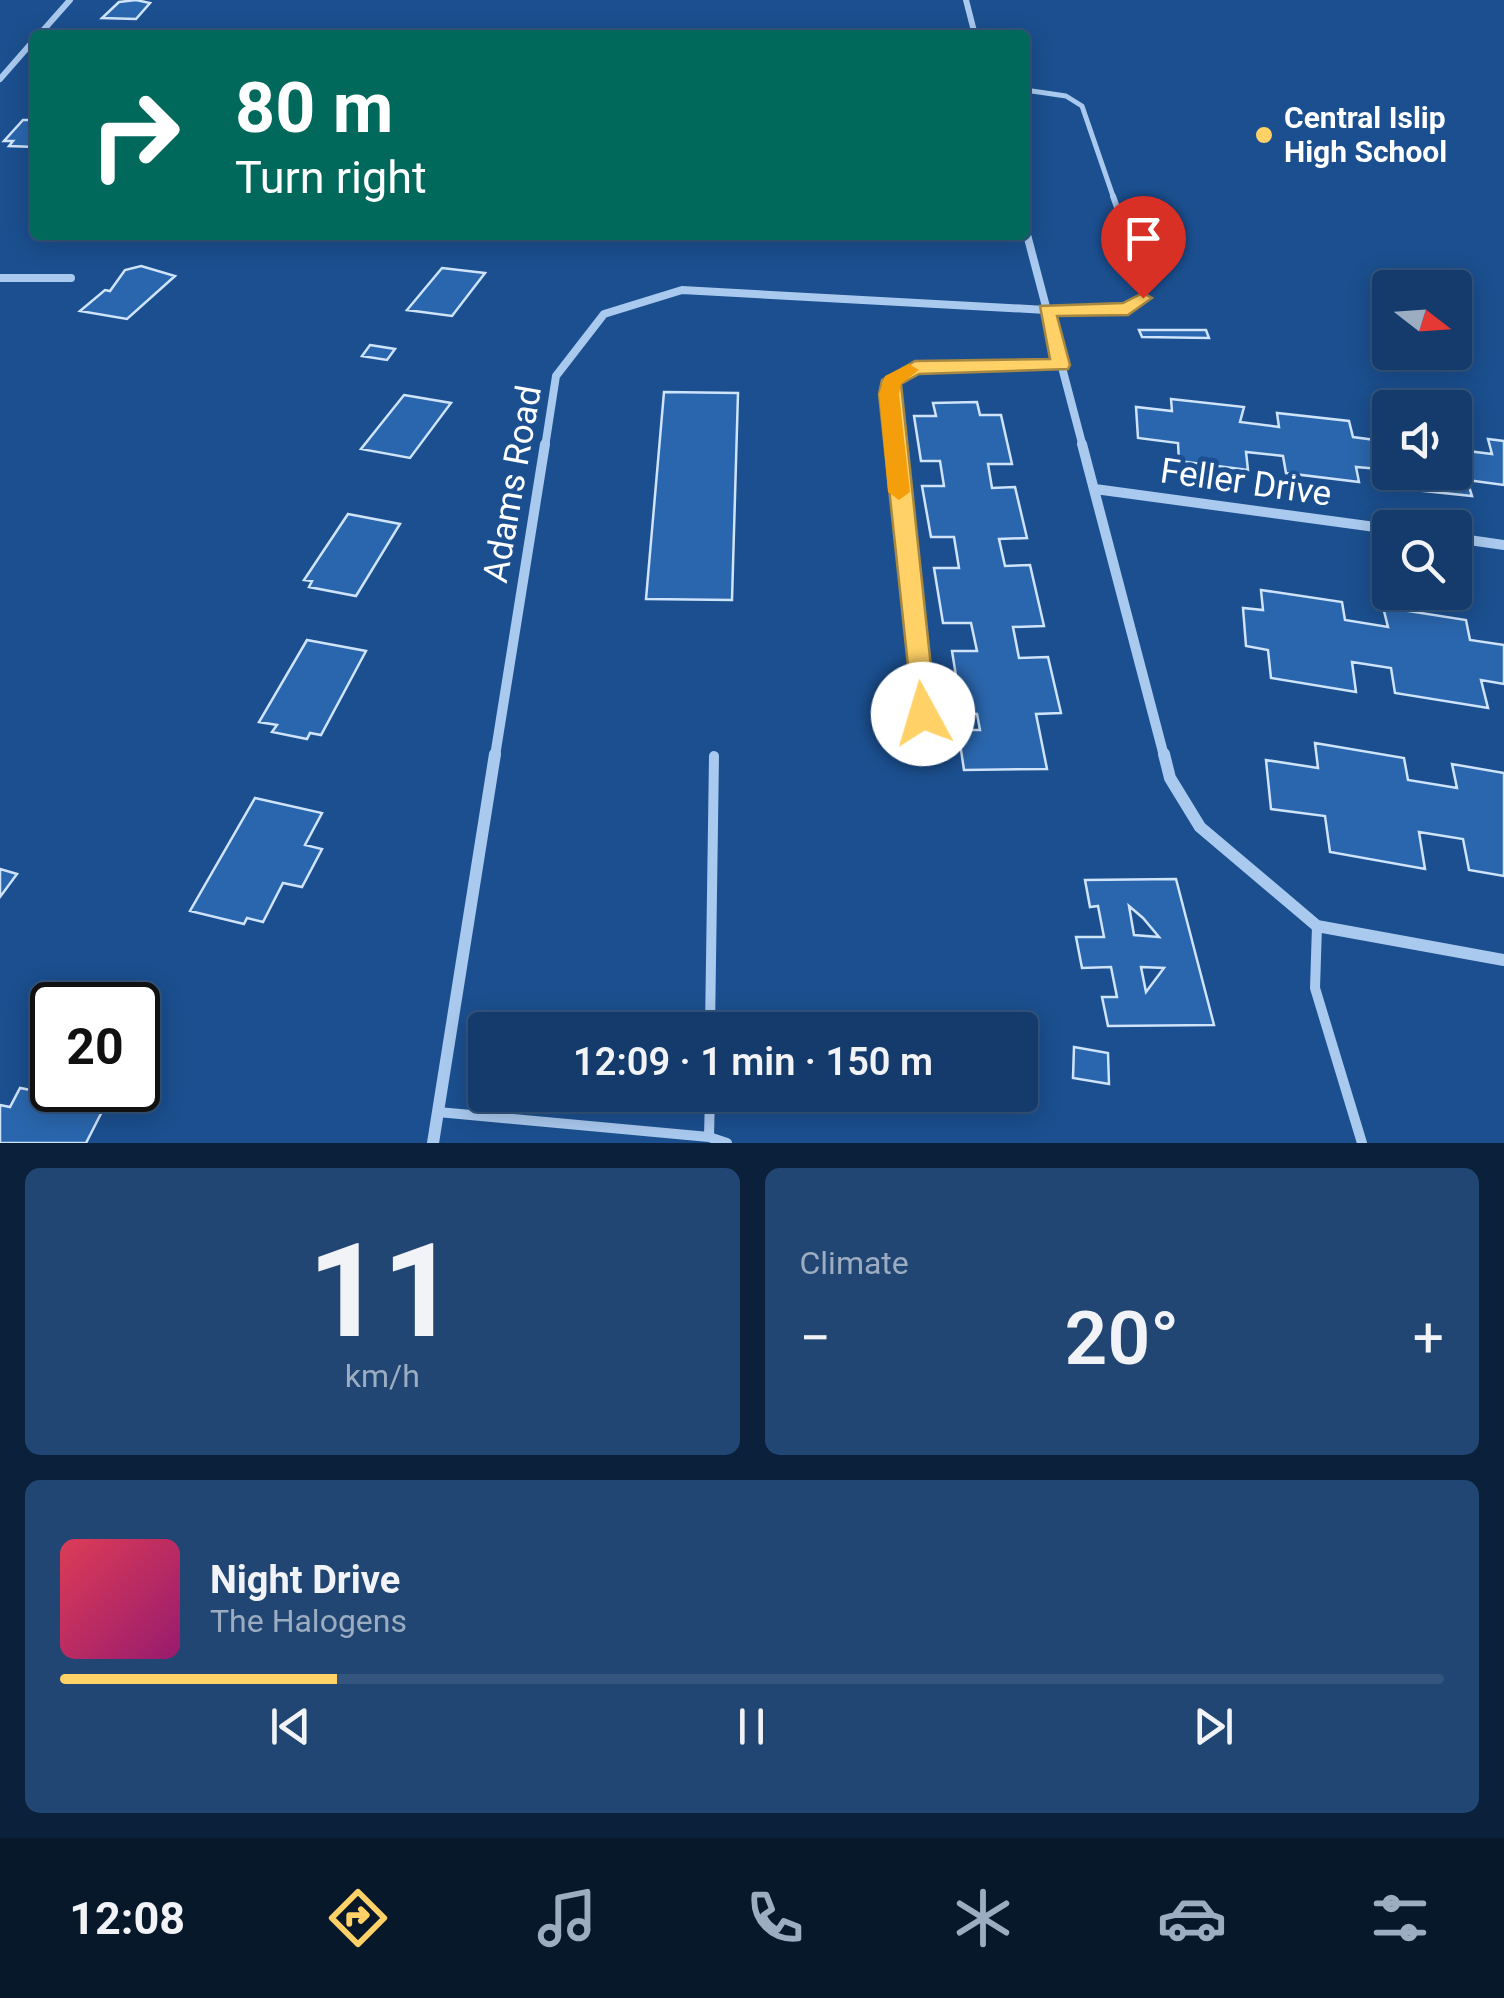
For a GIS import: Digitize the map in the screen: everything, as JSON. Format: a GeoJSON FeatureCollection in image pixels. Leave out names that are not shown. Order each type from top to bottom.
{"type":"FeatureCollection","features":[{"type":"Feature","properties":{"kind":"street"},"geometry":{"type":"LineString","coordinates":[[43,30],[70,0]]}},
{"type":"Feature","properties":{"kind":"street"},"geometry":{"type":"LineString","coordinates":[[966,0],[974,30]]}},
{"type":"Feature","properties":{"kind":"street"},"geometry":{"type":"LineString","coordinates":[[0,79],[30,45]]}},
{"type":"Feature","properties":{"kind":"street"},"geometry":{"type":"LineString","coordinates":[[1028,240],[1170,778],[1200,827],[1316,926],[1504,960]]}},
{"type":"Feature","properties":{"kind":"street"},"geometry":{"type":"LineString","coordinates":[[0,278],[71,278]]}},
{"type":"Feature","properties":{"kind":"street","name":"Adams Road"},"geometry":{"type":"LineString","coordinates":[[433,1143],[556,376],[604,314],[682,290],[1046,310]]}},
{"type":"Feature","properties":{"kind":"street","name":"Feller Drive"},"geometry":{"type":"LineString","coordinates":[[1094,489],[1372,527]]}},
{"type":"Feature","properties":{"kind":"street"},"geometry":{"type":"LineString","coordinates":[[1472,540],[1504,545]]}},
{"type":"Feature","properties":{"kind":"lane"},"geometry":{"type":"LineString","coordinates":[[1030,91],[1066,96],[1082,106],[1141,276],[1143,298],[1128,309],[1046,310]]}},
{"type":"Feature","properties":{"kind":"lane"},"geometry":{"type":"LineString","coordinates":[[923,714],[889,394],[892,380],[915,368],[1061,365]]}},
{"type":"Feature","properties":{"kind":"lane"},"geometry":{"type":"LineString","coordinates":[[710,1012],[714,756]]}},
{"type":"Feature","properties":{"kind":"lane"},"geometry":{"type":"LineString","coordinates":[[1316,926],[1315,988],[1362,1143]]}},
{"type":"Feature","properties":{"kind":"lane"},"geometry":{"type":"LineString","coordinates":[[438,1112],[709,1137],[727,1143]]}},
{"type":"Feature","properties":{"kind":"lane"},"geometry":{"type":"LineString","coordinates":[[709,1137],[710,1112]]}},
{"type":"Feature","properties":{"kind":"building"},"geometry":{"type":"Polygon","coordinates":[[[119,2],[150,3],[136,19],[102,18],[119,2]]]}},
{"type":"Feature","properties":{"kind":"building"},"geometry":{"type":"Polygon","coordinates":[[[23,120],[30,120],[30,147],[9,146],[13,141],[4,141],[23,120]]]}},
{"type":"Feature","properties":{"kind":"building"},"geometry":{"type":"Polygon","coordinates":[[[141,266],[175,276],[127,319],[80,311],[105,290],[110,291],[125,270],[141,266]]]}},
{"type":"Feature","properties":{"kind":"building"},"geometry":{"type":"Polygon","coordinates":[[[442,268],[485,273],[452,316],[407,310],[442,268]]]}},
{"type":"Feature","properties":{"kind":"building"},"geometry":{"type":"Polygon","coordinates":[[[1139,330],[1206,330],[1209,338],[1142,337],[1139,330]]]}},
{"type":"Feature","properties":{"kind":"building"},"geometry":{"type":"Polygon","coordinates":[[[370,345],[395,349],[387,360],[362,356],[370,345]]]}},
{"type":"Feature","properties":{"kind":"building"},"geometry":{"type":"Polygon","coordinates":[[[664,392],[738,393],[732,600],[646,599],[664,392]]]}},
{"type":"Feature","properties":{"kind":"building"},"geometry":{"type":"Polygon","coordinates":[[[404,395],[451,403],[410,458],[361,449],[404,395]]]}},
{"type":"Feature","properties":{"kind":"building"},"geometry":{"type":"Polygon","coordinates":[[[1171,399],[1244,407],[1240,422],[1279,427],[1277,413],[1349,421],[1353,437],[1372,440],[1372,468],[1356,467],[1359,482],[1286,473],[1283,456],[1246,452],[1248,470],[1179,461],[1178,443],[1138,438],[1136,407],[1172,411],[1171,399]]]}},
{"type":"Feature","properties":{"kind":"building"},"geometry":{"type":"Polygon","coordinates":[[[977,402],[980,415],[1001,415],[1012,464],[988,464],[992,488],[1015,487],[1027,538],[999,539],[1005,566],[1030,565],[1044,626],[1013,627],[1019,658],[1048,657],[1061,713],[1036,714],[1047,769],[964,770],[958,730],[980,730],[977,714],[962,713],[952,651],[977,651],[971,623],[943,623],[934,568],[959,568],[954,537],[931,537],[922,486],[944,486],[940,461],[921,461],[914,416],[936,416],[933,403],[977,402]]]}},
{"type":"Feature","properties":{"kind":"building"},"geometry":{"type":"Polygon","coordinates":[[[1488,439],[1504,441],[1504,485],[1472,481],[1472,452],[1492,454],[1488,439]]]}},
{"type":"Feature","properties":{"kind":"building"},"geometry":{"type":"Polygon","coordinates":[[[1415,490],[1470,490],[1472,496],[1415,490]]]}},
{"type":"Feature","properties":{"kind":"building"},"geometry":{"type":"Polygon","coordinates":[[[348,514],[400,524],[356,596],[309,587],[312,581],[304,580],[348,514]]]}},
{"type":"Feature","properties":{"kind":"building"},"geometry":{"type":"Polygon","coordinates":[[[1261,590],[1342,602],[1345,620],[1388,627],[1384,610],[1466,620],[1470,640],[1504,645],[1504,684],[1481,680],[1488,708],[1395,693],[1391,668],[1352,662],[1356,692],[1271,678],[1268,650],[1246,646],[1243,608],[1263,610],[1261,590]]]}},
{"type":"Feature","properties":{"kind":"building"},"geometry":{"type":"Polygon","coordinates":[[[307,640],[366,651],[321,735],[310,733],[307,739],[272,732],[277,725],[259,722],[307,640]]]}},
{"type":"Feature","properties":{"kind":"building"},"geometry":{"type":"Polygon","coordinates":[[[1315,743],[1404,758],[1408,780],[1457,788],[1452,764],[1504,773],[1504,876],[1469,870],[1463,839],[1419,832],[1425,869],[1330,852],[1325,816],[1271,809],[1266,760],[1318,768],[1315,743]]]}},
{"type":"Feature","properties":{"kind":"building"},"geometry":{"type":"Polygon","coordinates":[[[255,798],[322,813],[305,845],[322,849],[302,887],[283,883],[263,922],[247,918],[244,924],[190,911],[255,798]]]}},
{"type":"Feature","properties":{"kind":"building"},"geometry":{"type":"Polygon","coordinates":[[[0,869],[17,874],[0,897],[0,869]]]}},
{"type":"Feature","properties":{"kind":"building"},"geometry":{"type":"Polygon","coordinates":[[[1176,879],[1214,1025],[1108,1026],[1102,997],[1117,997],[1111,967],[1082,968],[1076,937],[1104,937],[1098,906],[1090,907],[1085,880],[1176,879]],[[1129,906],[1134,935],[1159,937],[1143,918],[1129,906]],[[1141,967],[1146,992],[1164,968],[1141,967]]]}},
{"type":"Feature","properties":{"kind":"building"},"geometry":{"type":"Polygon","coordinates":[[[1074,1047],[1108,1053],[1109,1084],[1073,1078],[1074,1047]]]}},
{"type":"Feature","properties":{"kind":"building"},"geometry":{"type":"Polygon","coordinates":[[[20,1088],[30,1090],[30,1112],[102,1112],[86,1143],[0,1143],[0,1105],[10,1107],[20,1088]]]}},
{"type":"Feature","properties":{"kind":"slow traffic"},"geometry":{"type":"LineString","coordinates":[[899,492],[889,394],[892,380],[909,370]]}},
{"type":"Feature","properties":{"kind":"place","name":"Central Islip High School"},"geometry":{"type":"Point","coordinates":[1264,135]}},
{"type":"Feature","properties":{"kind":"route"},"geometry":{"type":"LineString","coordinates":[[923,714],[889,394],[892,380],[915,368],[1061,365],[1046,310],[1128,309],[1143,298]]}}]}
